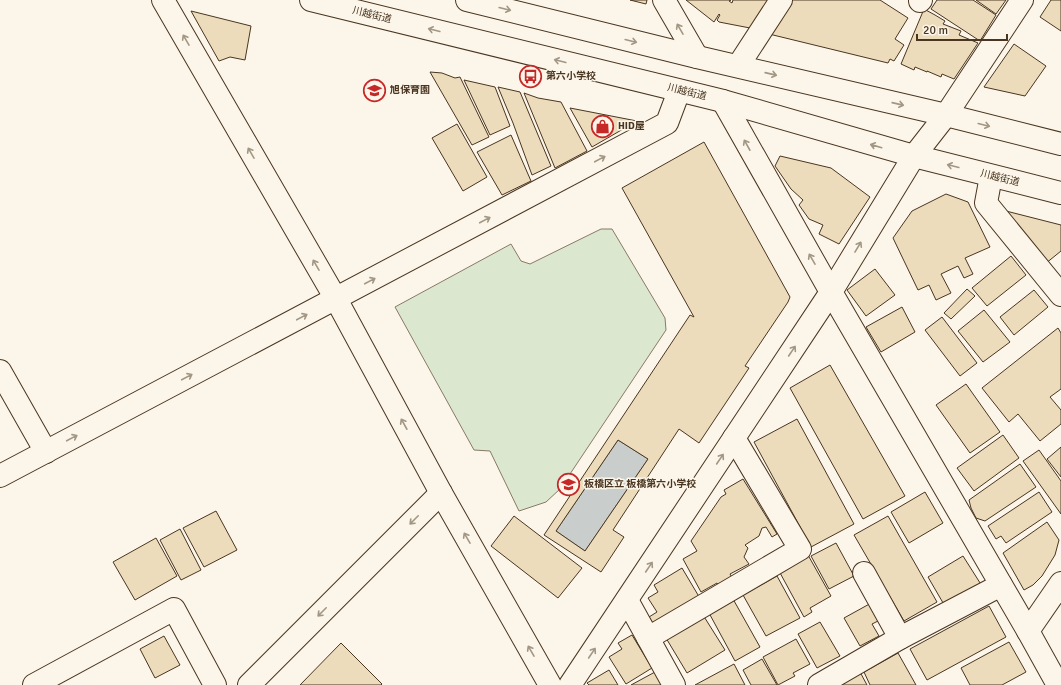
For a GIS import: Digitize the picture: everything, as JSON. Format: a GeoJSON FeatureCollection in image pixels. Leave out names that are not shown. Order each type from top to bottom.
{"type":"FeatureCollection","features":[{"type":"Feature","properties":{"kind":"main road"},"geometry":{"type":"LineString","coordinates":[[163,0],[336,299],[441,493],[550,685]]}},
{"type":"Feature","properties":{"kind":"main road","name":"川越街道"},"geometry":{"type":"LineString","coordinates":[[311,0],[723,101],[914,156],[1061,193]]}},
{"type":"Feature","properties":{"kind":"main road"},"geometry":{"type":"LineString","coordinates":[[467,0],[697,58],[738,66],[946,115],[1061,144]]}},
{"type":"Feature","properties":{"kind":"main road"},"geometry":{"type":"LineString","coordinates":[[664,0],[697,58]]}},
{"type":"Feature","properties":{"kind":"main road"},"geometry":{"type":"LineString","coordinates":[[738,66],[781,0]]}},
{"type":"Feature","properties":{"kind":"main road"},"geometry":{"type":"LineString","coordinates":[[570,685],[831,292],[914,156],[946,115],[1022,0]]}},
{"type":"Feature","properties":{"kind":"main road"},"geometry":{"type":"LineString","coordinates":[[0,476],[667,123],[679,91]]}},
{"type":"Feature","properties":{"kind":"main road"},"geometry":{"type":"LineString","coordinates":[[723,101],[831,292],[1058,685]]}},
{"type":"Feature","properties":{"kind":"main road"},"geometry":{"type":"LineString","coordinates":[[991,176],[986,203],[1061,295]]}},
{"type":"Feature","properties":{"kind":"main road"},"geometry":{"type":"LineString","coordinates":[[0,371],[46,452]]}},
{"type":"Feature","properties":{"kind":"main road"},"geometry":{"type":"LineString","coordinates":[[648,638],[800,549],[734,438]]}},
{"type":"Feature","properties":{"kind":"main road"},"geometry":{"type":"LineString","coordinates":[[249,685],[441,493]]}},
{"type":"Feature","properties":{"kind":"main road"},"geometry":{"type":"LineString","coordinates":[[864,573],[900,638]]}},
{"type":"Feature","properties":{"kind":"main road"},"geometry":{"type":"LineString","coordinates":[[1028,631],[1061,583]]}},
{"type":"Feature","properties":{"kind":"main road"},"geometry":{"type":"LineString","coordinates":[[819,685],[900,638],[1001,585]]}},
{"type":"Feature","properties":{"kind":"main road"},"geometry":{"type":"LineString","coordinates":[[627,600],[674,685]]}},
{"type":"Feature","properties":{"kind":"main road"},"geometry":{"type":"LineString","coordinates":[[34,685],[174,609],[215,685]]}},
{"type":"Feature","properties":{"kind":"green space"},"geometry":{"type":"Polygon","coordinates":[[[601,229],[612,229],[665,318],[666,330],[560,489],[546,502],[519,511],[490,451],[474,450],[395,307],[511,244],[521,261],[530,264],[601,229]]]}},
{"type":"Feature","properties":{"kind":"shaded area"},"geometry":{"type":"Polygon","coordinates":[[[618,440],[648,459],[585,551],[556,531],[618,440]]]}},
{"type":"Feature","properties":{"kind":"building"},"geometry":{"type":"Polygon","coordinates":[[[630,0],[647,0],[646,4],[630,0]]]}},
{"type":"Feature","properties":{"kind":"building"},"geometry":{"type":"Polygon","coordinates":[[[686,0],[731,0],[729,1],[732,3],[733,0],[770,0],[750,28],[719,22],[717,20],[720,15],[719,14],[714,22],[686,0]]]}},
{"type":"Feature","properties":{"kind":"building"},"geometry":{"type":"Polygon","coordinates":[[[791,0],[880,0],[908,18],[895,39],[904,45],[894,61],[890,59],[888,63],[769,34],[791,0]]]}},
{"type":"Feature","properties":{"kind":"building"},"geometry":{"type":"Polygon","coordinates":[[[937,0],[973,0],[996,15],[980,41],[931,9],[937,0]]]}},
{"type":"Feature","properties":{"kind":"building"},"geometry":{"type":"Polygon","coordinates":[[[976,0],[1006,0],[996,14],[976,0]]]}},
{"type":"Feature","properties":{"kind":"building"},"geometry":{"type":"Polygon","coordinates":[[[1051,0],[1061,0],[1061,31],[1040,17],[1051,0]]]}},
{"type":"Feature","properties":{"kind":"building"},"geometry":{"type":"Polygon","coordinates":[[[924,9],[945,21],[943,24],[961,31],[959,35],[978,43],[954,79],[942,74],[941,77],[915,67],[914,70],[901,64],[924,9]]]}},
{"type":"Feature","properties":{"kind":"building"},"geometry":{"type":"Polygon","coordinates":[[[191,11],[251,26],[245,60],[230,57],[219,61],[191,11]]]}},
{"type":"Feature","properties":{"kind":"building"},"geometry":{"type":"Polygon","coordinates":[[[1014,44],[1046,66],[1025,96],[984,87],[1014,44]]]}},
{"type":"Feature","properties":{"kind":"building"},"geometry":{"type":"Polygon","coordinates":[[[430,72],[442,73],[455,78],[460,77],[489,137],[472,145],[430,72]]]}},
{"type":"Feature","properties":{"kind":"building"},"geometry":{"type":"Polygon","coordinates":[[[464,80],[495,87],[510,126],[490,135],[464,80]]]}},
{"type":"Feature","properties":{"kind":"building"},"geometry":{"type":"Polygon","coordinates":[[[498,87],[520,92],[551,166],[532,175],[498,87]]]}},
{"type":"Feature","properties":{"kind":"building"},"geometry":{"type":"Polygon","coordinates":[[[524,93],[538,98],[561,102],[587,151],[555,168],[524,93]]]}},
{"type":"Feature","properties":{"kind":"building"},"geometry":{"type":"Polygon","coordinates":[[[570,108],[637,121],[592,147],[570,108]]]}},
{"type":"Feature","properties":{"kind":"building"},"geometry":{"type":"Polygon","coordinates":[[[457,124],[487,177],[463,191],[432,138],[457,124]]]}},
{"type":"Feature","properties":{"kind":"building"},"geometry":{"type":"Polygon","coordinates":[[[511,135],[531,181],[502,195],[477,152],[511,135]]]}},
{"type":"Feature","properties":{"kind":"building"},"geometry":{"type":"Polygon","coordinates":[[[704,142],[790,297],[745,366],[749,368],[699,443],[679,429],[613,530],[624,537],[601,572],[544,535],[690,315],[694,317],[622,188],[704,142]],[[618,440],[556,531],[585,551],[648,459],[618,440]]]}},
{"type":"Feature","properties":{"kind":"building"},"geometry":{"type":"Polygon","coordinates":[[[780,156],[831,168],[870,197],[839,244],[819,234],[823,225],[809,219],[799,205],[803,200],[791,189],[775,166],[780,156]]]}},
{"type":"Feature","properties":{"kind":"building"},"geometry":{"type":"Polygon","coordinates":[[[946,194],[968,202],[990,247],[965,258],[973,274],[964,278],[958,266],[941,274],[951,293],[936,300],[929,285],[918,290],[893,238],[912,211],[946,194]]]}},
{"type":"Feature","properties":{"kind":"building"},"geometry":{"type":"Polygon","coordinates":[[[1002,210],[1061,225],[1061,251],[1045,264],[1002,210]]]}},
{"type":"Feature","properties":{"kind":"building"},"geometry":{"type":"Polygon","coordinates":[[[1011,256],[1026,275],[987,306],[972,288],[1011,256]]]}},
{"type":"Feature","properties":{"kind":"building"},"geometry":{"type":"Polygon","coordinates":[[[875,269],[895,295],[866,316],[847,290],[875,269]]]}},
{"type":"Feature","properties":{"kind":"building"},"geometry":{"type":"Polygon","coordinates":[[[967,289],[975,296],[951,319],[944,313],[967,289]]]}},
{"type":"Feature","properties":{"kind":"building"},"geometry":{"type":"Polygon","coordinates":[[[1034,290],[1048,307],[1014,335],[1000,317],[1034,290]]]}},
{"type":"Feature","properties":{"kind":"building"},"geometry":{"type":"Polygon","coordinates":[[[902,307],[915,332],[881,352],[866,327],[902,307]]]}},
{"type":"Feature","properties":{"kind":"building"},"geometry":{"type":"Polygon","coordinates":[[[984,310],[1010,342],[983,362],[958,331],[984,310]]]}},
{"type":"Feature","properties":{"kind":"building"},"geometry":{"type":"Polygon","coordinates":[[[942,317],[977,363],[960,376],[925,330],[942,317]]]}},
{"type":"Feature","properties":{"kind":"building"},"geometry":{"type":"Polygon","coordinates":[[[1058,328],[1061,333],[1061,389],[1050,397],[1061,410],[1061,424],[1040,441],[1018,414],[1009,422],[982,388],[1058,328]]]}},
{"type":"Feature","properties":{"kind":"building"},"geometry":{"type":"Polygon","coordinates":[[[830,365],[905,496],[863,519],[790,388],[830,365]]]}},
{"type":"Feature","properties":{"kind":"building"},"geometry":{"type":"Polygon","coordinates":[[[966,384],[1000,432],[970,453],[936,405],[966,384]]]}},
{"type":"Feature","properties":{"kind":"building"},"geometry":{"type":"Polygon","coordinates":[[[797,419],[854,524],[811,547],[754,442],[797,419]]]}},
{"type":"Feature","properties":{"kind":"building"},"geometry":{"type":"Polygon","coordinates":[[[1003,435],[1019,458],[974,491],[957,468],[1003,435]]]}},
{"type":"Feature","properties":{"kind":"building"},"geometry":{"type":"Polygon","coordinates":[[[1061,447],[1061,477],[1047,459],[1061,447]]]}},
{"type":"Feature","properties":{"kind":"building"},"geometry":{"type":"Polygon","coordinates":[[[1039,450],[1061,481],[1061,514],[1023,461],[1039,450]]]}},
{"type":"Feature","properties":{"kind":"building"},"geometry":{"type":"Polygon","coordinates":[[[1020,464],[1036,487],[985,521],[976,518],[969,500],[1020,464]]]}},
{"type":"Feature","properties":{"kind":"building"},"geometry":{"type":"Polygon","coordinates":[[[743,479],[777,534],[772,537],[766,527],[762,528],[759,536],[745,545],[748,548],[744,557],[749,564],[730,574],[734,581],[721,589],[717,583],[701,592],[683,559],[697,551],[691,541],[721,497],[726,494],[724,490],[743,479]]]}},
{"type":"Feature","properties":{"kind":"building"},"geometry":{"type":"Polygon","coordinates":[[[925,492],[943,523],[909,543],[891,512],[925,492]]]}},
{"type":"Feature","properties":{"kind":"building"},"geometry":{"type":"Polygon","coordinates":[[[1039,492],[1052,512],[1006,543],[1001,536],[996,539],[988,526],[1039,492]]]}},
{"type":"Feature","properties":{"kind":"building"},"geometry":{"type":"Polygon","coordinates":[[[216,511],[237,550],[204,567],[183,528],[216,511]]]}},
{"type":"Feature","properties":{"kind":"building"},"geometry":{"type":"Polygon","coordinates":[[[514,516],[582,568],[558,598],[491,546],[514,516]]]}},
{"type":"Feature","properties":{"kind":"building"},"geometry":{"type":"Polygon","coordinates":[[[888,516],[937,602],[904,621],[854,535],[888,516]]]}},
{"type":"Feature","properties":{"kind":"building"},"geometry":{"type":"Polygon","coordinates":[[[1047,522],[1059,540],[1055,555],[1042,576],[1033,585],[1024,590],[1003,553],[1047,522]]]}},
{"type":"Feature","properties":{"kind":"building"},"geometry":{"type":"Polygon","coordinates":[[[180,529],[201,570],[181,580],[160,540],[180,529]]]}},
{"type":"Feature","properties":{"kind":"building"},"geometry":{"type":"Polygon","coordinates":[[[156,538],[177,576],[135,600],[113,562],[156,538]]]}},
{"type":"Feature","properties":{"kind":"building"},"geometry":{"type":"Polygon","coordinates":[[[836,543],[854,576],[829,589],[811,556],[836,543]]]}},
{"type":"Feature","properties":{"kind":"building"},"geometry":{"type":"Polygon","coordinates":[[[808,555],[831,596],[810,608],[812,612],[804,617],[779,571],[808,555]]]}},
{"type":"Feature","properties":{"kind":"building"},"geometry":{"type":"Polygon","coordinates":[[[963,556],[982,586],[946,608],[928,577],[963,556]]]}},
{"type":"Feature","properties":{"kind":"building"},"geometry":{"type":"Polygon","coordinates":[[[682,568],[701,600],[655,627],[649,617],[657,612],[648,598],[658,592],[654,585],[682,568]]]}},
{"type":"Feature","properties":{"kind":"building"},"geometry":{"type":"Polygon","coordinates":[[[777,576],[800,618],[766,636],[743,595],[777,576]]]}},
{"type":"Feature","properties":{"kind":"building"},"geometry":{"type":"Polygon","coordinates":[[[733,599],[760,647],[735,661],[709,613],[733,599]]]}},
{"type":"Feature","properties":{"kind":"building"},"geometry":{"type":"Polygon","coordinates":[[[873,602],[882,619],[872,624],[879,636],[860,646],[844,618],[873,602]]]}},
{"type":"Feature","properties":{"kind":"building"},"geometry":{"type":"Polygon","coordinates":[[[989,606],[1006,637],[927,680],[910,649],[989,606]]]}},
{"type":"Feature","properties":{"kind":"building"},"geometry":{"type":"Polygon","coordinates":[[[703,615],[725,650],[687,673],[666,638],[703,615]]]}},
{"type":"Feature","properties":{"kind":"building"},"geometry":{"type":"Polygon","coordinates":[[[820,622],[840,656],[817,668],[798,634],[820,622]]]}},
{"type":"Feature","properties":{"kind":"building"},"geometry":{"type":"Polygon","coordinates":[[[632,635],[652,668],[626,684],[609,657],[622,649],[618,643],[632,635]]]}},
{"type":"Feature","properties":{"kind":"building"},"geometry":{"type":"Polygon","coordinates":[[[164,636],[180,665],[155,678],[140,649],[164,636]]]}},
{"type":"Feature","properties":{"kind":"building"},"geometry":{"type":"Polygon","coordinates":[[[796,639],[810,664],[793,673],[795,676],[778,685],[763,657],[796,639]]]}},
{"type":"Feature","properties":{"kind":"building"},"geometry":{"type":"Polygon","coordinates":[[[1009,642],[1026,672],[1002,685],[970,685],[961,668],[1009,642]]]}},
{"type":"Feature","properties":{"kind":"building"},"geometry":{"type":"Polygon","coordinates":[[[341,643],[382,684],[300,685],[341,643]]]}},
{"type":"Feature","properties":{"kind":"building"},"geometry":{"type":"Polygon","coordinates":[[[898,653],[916,685],[870,685],[864,672],[898,653]]]}},
{"type":"Feature","properties":{"kind":"building"},"geometry":{"type":"Polygon","coordinates":[[[762,659],[777,685],[751,685],[743,670],[762,659]]]}},
{"type":"Feature","properties":{"kind":"building"},"geometry":{"type":"Polygon","coordinates":[[[734,664],[745,685],[695,685],[734,664]]]}},
{"type":"Feature","properties":{"kind":"building"},"geometry":{"type":"Polygon","coordinates":[[[609,670],[618,685],[589,685],[587,683],[609,670]]]}},
{"type":"Feature","properties":{"kind":"building"},"geometry":{"type":"Polygon","coordinates":[[[655,672],[663,685],[631,685],[655,672]]]}},
{"type":"Feature","properties":{"kind":"building"},"geometry":{"type":"Polygon","coordinates":[[[860,672],[867,685],[836,685],[860,672]]]}},
{"type":"Feature","properties":{"kind":"place","name":"第六小学校"},"geometry":{"type":"Point","coordinates":[531,76]}},
{"type":"Feature","properties":{"kind":"place","name":"旭保育園"},"geometry":{"type":"Point","coordinates":[374,90]}},
{"type":"Feature","properties":{"kind":"place","name":"HID屋"},"geometry":{"type":"Point","coordinates":[603,126]}},
{"type":"Feature","properties":{"kind":"place","name":"板橋区立 板橋第六小学校"},"geometry":{"type":"Point","coordinates":[569,484]}}]}
